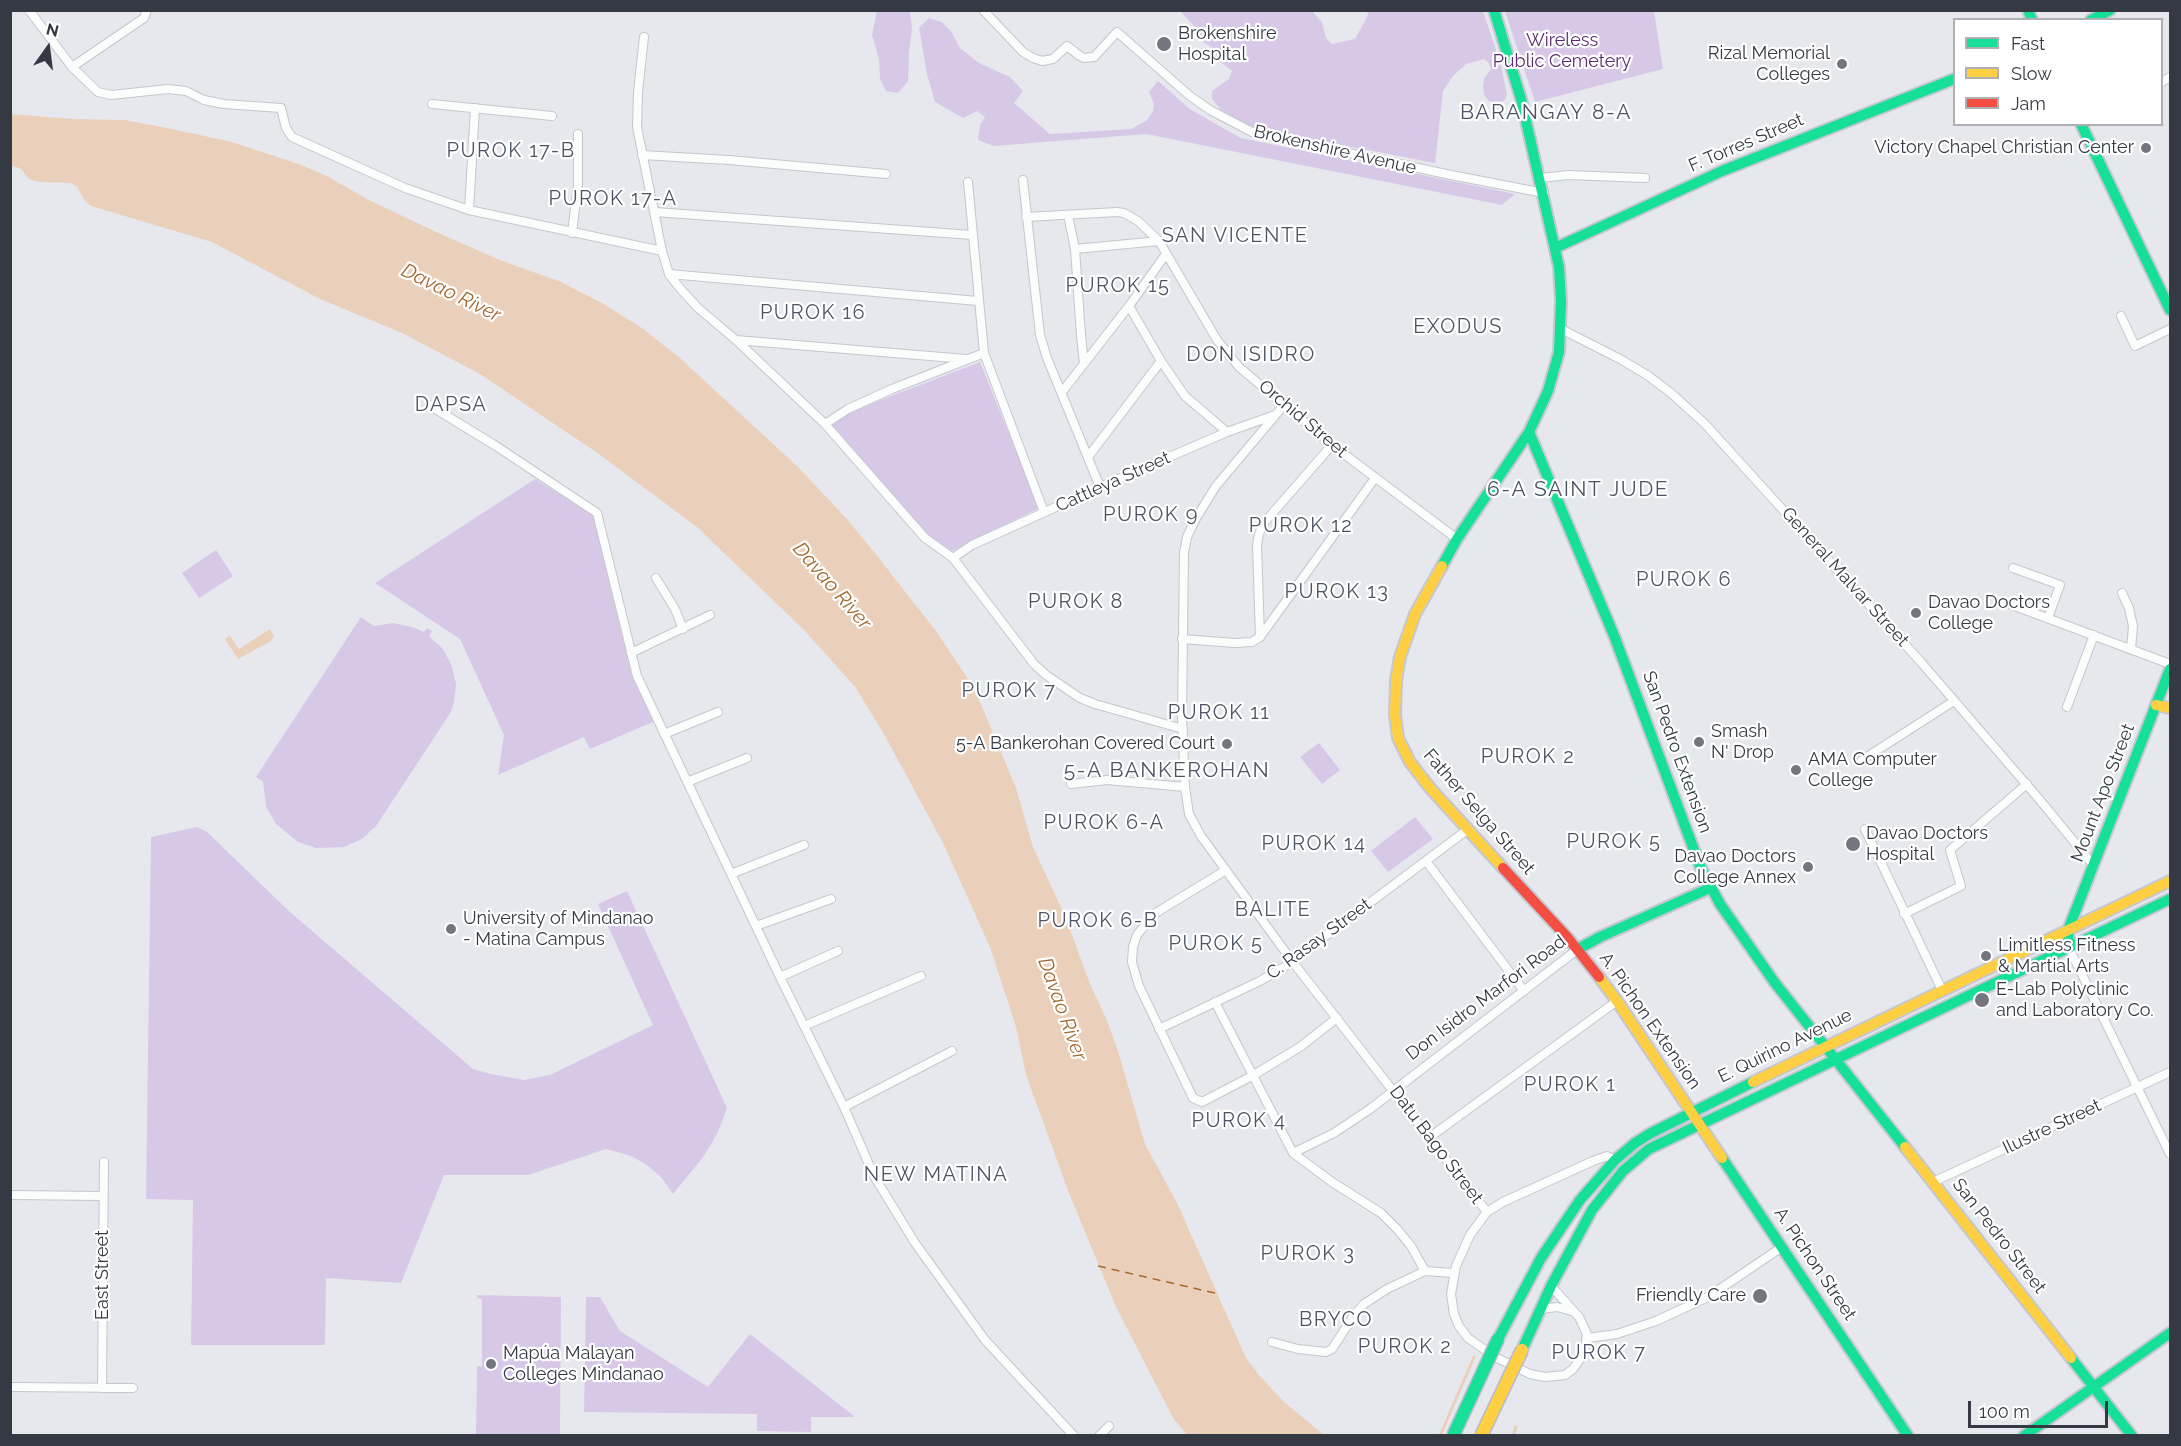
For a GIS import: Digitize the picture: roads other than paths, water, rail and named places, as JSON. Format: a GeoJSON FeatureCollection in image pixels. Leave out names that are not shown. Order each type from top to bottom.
{"type":"FeatureCollection","features":[{"type":"Feature","properties":{"kind":"main road","name":"Father Selga Street"},"geometry":{"type":"LineString","coordinates":[[1494,10],[1521,99],[1544,193],[1562,300],[1561,329],[1555,369],[1548,391],[1529,432],[1457,539],[1425,593],[1407,636],[1396,681],[1395,715],[1398,738],[1405,754],[1430,788],[1578,950]]}},
{"type":"Feature","properties":{"kind":"main road"},"geometry":{"type":"LineString","coordinates":[[2095,18],[2110,10]]}},
{"type":"Feature","properties":{"kind":"main road","name":"F. Torres Street"},"geometry":{"type":"LineString","coordinates":[[1555,248],[1722,171],[1953,79]]}},
{"type":"Feature","properties":{"kind":"main road"},"geometry":{"type":"LineString","coordinates":[[2082,126],[2170,310]]}},
{"type":"Feature","properties":{"kind":"main road","name":"San Pedro Extension"},"geometry":{"type":"LineString","coordinates":[[1529,432],[1615,638],[1710,888],[1775,983],[1836,1060]]}},
{"type":"Feature","properties":{"kind":"main road","name":"Mount Apo Street"},"geometry":{"type":"LineString","coordinates":[[2068,930],[2170,669]]}},
{"type":"Feature","properties":{"kind":"main road"},"geometry":{"type":"LineString","coordinates":[[2156,705],[2170,708]]}},
{"type":"Feature","properties":{"kind":"main road","name":"E. Quirino Avenue"},"geometry":{"type":"LineString","coordinates":[[1453,1436],[1498,1339],[1541,1258],[1580,1200],[1615,1160],[1651,1133],[1824,1046],[2170,881]]}},
{"type":"Feature","properties":{"kind":"main road","name":"Don Isidro Marfori Road"},"geometry":{"type":"LineString","coordinates":[[1578,950],[1710,888]]}},
{"type":"Feature","properties":{"kind":"main road","name":"E. Quirino Avenue"},"geometry":{"type":"LineString","coordinates":[[1481,1436],[1551,1286],[1592,1210],[1623,1171],[1649,1149],[2170,899]]}},
{"type":"Feature","properties":{"kind":"main road"},"geometry":{"type":"LineString","coordinates":[[2068,930],[2069,948]]}},
{"type":"Feature","properties":{"kind":"main road","name":"A. Pichon Extension"},"geometry":{"type":"LineString","coordinates":[[1578,950],[1617,1001],[1692,1113]]}},
{"type":"Feature","properties":{"kind":"main road","name":"San Pedro Street"},"geometry":{"type":"LineString","coordinates":[[1836,1060],[2132,1436]]}},
{"type":"Feature","properties":{"kind":"main road","name":"A. Pichon Street"},"geometry":{"type":"LineString","coordinates":[[1692,1113],[1908,1436]]}},
{"type":"Feature","properties":{"kind":"main road"},"geometry":{"type":"LineString","coordinates":[[2025,1436],[2170,1333]]}},
{"type":"Feature","properties":{"kind":"street"},"geometry":{"type":"LineString","coordinates":[[29,10],[72,67],[98,92],[105,94],[168,89],[186,91],[204,100],[224,104],[281,108],[286,128],[292,136],[405,188],[469,210],[662,251]]}},
{"type":"Feature","properties":{"kind":"street"},"geometry":{"type":"LineString","coordinates":[[72,67],[144,18],[147,10]]}},
{"type":"Feature","properties":{"kind":"street","name":"Brokenshire Avenue"},"geometry":{"type":"LineString","coordinates":[[983,10],[1023,52],[1042,61],[1053,59],[1067,46],[1084,58],[1094,57],[1117,32],[1190,96],[1210,110],[1252,132],[1544,193]]}},
{"type":"Feature","properties":{"kind":"street"},"geometry":{"type":"LineString","coordinates":[[644,37],[637,127],[662,251],[669,274],[698,308],[736,340],[825,424],[925,538],[953,558],[1035,664],[1058,684],[1095,704],[1183,729]]}},
{"type":"Feature","properties":{"kind":"street"},"geometry":{"type":"LineString","coordinates":[[432,104],[552,116]]}},
{"type":"Feature","properties":{"kind":"street"},"geometry":{"type":"LineString","coordinates":[[469,210],[475,108]]}},
{"type":"Feature","properties":{"kind":"street"},"geometry":{"type":"LineString","coordinates":[[572,233],[578,185],[578,134]]}},
{"type":"Feature","properties":{"kind":"street"},"geometry":{"type":"LineString","coordinates":[[642,154],[886,174]]}},
{"type":"Feature","properties":{"kind":"street"},"geometry":{"type":"LineString","coordinates":[[1540,178],[1574,175],[1645,178]]}},
{"type":"Feature","properties":{"kind":"street"},"geometry":{"type":"LineString","coordinates":[[1023,180],[1040,335],[1047,358],[1100,487]]}},
{"type":"Feature","properties":{"kind":"street"},"geometry":{"type":"LineString","coordinates":[[968,182],[984,353],[1044,512]]}},
{"type":"Feature","properties":{"kind":"street"},"geometry":{"type":"LineString","coordinates":[[655,212],[972,235]]}},
{"type":"Feature","properties":{"kind":"street","name":"Orchid Street"},"geometry":{"type":"LineString","coordinates":[[1026,217],[1124,213],[1138,221],[1159,241],[1223,349],[1239,367],[1332,445],[1457,539]]}},
{"type":"Feature","properties":{"kind":"street"},"geometry":{"type":"LineString","coordinates":[[1068,215],[1075,249],[1080,336],[1084,363]]}},
{"type":"Feature","properties":{"kind":"street"},"geometry":{"type":"LineString","coordinates":[[1075,249],[1159,241]]}},
{"type":"Feature","properties":{"kind":"street"},"geometry":{"type":"LineString","coordinates":[[1062,393],[1166,254]]}},
{"type":"Feature","properties":{"kind":"street"},"geometry":{"type":"LineString","coordinates":[[669,274],[978,301]]}},
{"type":"Feature","properties":{"kind":"street"},"geometry":{"type":"LineString","coordinates":[[1129,306],[1161,361],[1185,396],[1227,432]]}},
{"type":"Feature","properties":{"kind":"street"},"geometry":{"type":"LineString","coordinates":[[2121,316],[2135,346],[2170,329]]}},
{"type":"Feature","properties":{"kind":"street","name":"General Malvar Street"},"geometry":{"type":"LineString","coordinates":[[1561,329],[1647,375],[1689,409],[1723,443],[2027,784],[2094,866]]}},
{"type":"Feature","properties":{"kind":"street"},"geometry":{"type":"LineString","coordinates":[[736,340],[966,359]]}},
{"type":"Feature","properties":{"kind":"street"},"geometry":{"type":"LineString","coordinates":[[825,424],[848,409],[984,353]]}},
{"type":"Feature","properties":{"kind":"street"},"geometry":{"type":"LineString","coordinates":[[1088,457],[1161,361]]}},
{"type":"Feature","properties":{"kind":"street"},"geometry":{"type":"LineString","coordinates":[[429,405],[597,513],[637,676],[844,1107],[874,1176],[915,1243],[985,1340],[1074,1436]]}},
{"type":"Feature","properties":{"kind":"street","name":"Datu Bago Street"},"geometry":{"type":"LineString","coordinates":[[1284,405],[1216,486],[1187,537],[1184,553],[1182,639],[1183,729],[1185,787],[1193,825],[1292,961],[1488,1212],[1470,1235],[1454,1273],[1452,1302],[1459,1326],[1474,1344],[1509,1365],[1545,1377],[1565,1375],[1573,1369],[1581,1358],[1587,1338]]}},
{"type":"Feature","properties":{"kind":"street","name":"Cattleya Street"},"geometry":{"type":"LineString","coordinates":[[953,558],[972,545],[1100,487],[1227,432],[1276,415]]}},
{"type":"Feature","properties":{"kind":"street"},"geometry":{"type":"LineString","coordinates":[[1260,637],[1258,534],[1263,524],[1332,445]]}},
{"type":"Feature","properties":{"kind":"street"},"geometry":{"type":"LineString","coordinates":[[1182,639],[1252,642],[1260,637],[1375,478]]}},
{"type":"Feature","properties":{"kind":"street"},"geometry":{"type":"LineString","coordinates":[[2013,568],[2060,585],[2048,618]]}},
{"type":"Feature","properties":{"kind":"street"},"geometry":{"type":"LineString","coordinates":[[656,578],[675,609],[683,629]]}},
{"type":"Feature","properties":{"kind":"street"},"geometry":{"type":"LineString","coordinates":[[2122,593],[2133,626],[2131,649]]}},
{"type":"Feature","properties":{"kind":"street"},"geometry":{"type":"LineString","coordinates":[[2004,602],[2170,663]]}},
{"type":"Feature","properties":{"kind":"street"},"geometry":{"type":"LineString","coordinates":[[631,654],[710,615]]}},
{"type":"Feature","properties":{"kind":"street"},"geometry":{"type":"LineString","coordinates":[[2067,707],[2094,635]]}},
{"type":"Feature","properties":{"kind":"street"},"geometry":{"type":"LineString","coordinates":[[1862,759],[1954,701]]}},
{"type":"Feature","properties":{"kind":"street"},"geometry":{"type":"LineString","coordinates":[[664,734],[718,712]]}},
{"type":"Feature","properties":{"kind":"street"},"geometry":{"type":"LineString","coordinates":[[687,782],[747,758]]}},
{"type":"Feature","properties":{"kind":"street"},"geometry":{"type":"LineString","coordinates":[[1071,784],[1107,780],[1185,787]]}},
{"type":"Feature","properties":{"kind":"street"},"geometry":{"type":"LineString","coordinates":[[1905,916],[1961,886],[1950,850],[2027,784]]}},
{"type":"Feature","properties":{"kind":"street"},"geometry":{"type":"LineString","coordinates":[[1864,829],[1942,990]]}},
{"type":"Feature","properties":{"kind":"street","name":"C. Rasay Street"},"geometry":{"type":"LineString","coordinates":[[1159,1029],[1269,976],[1467,830]]}},
{"type":"Feature","properties":{"kind":"street"},"geometry":{"type":"LineString","coordinates":[[731,874],[804,845]]}},
{"type":"Feature","properties":{"kind":"street"},"geometry":{"type":"LineString","coordinates":[[1426,861],[1524,991]]}},
{"type":"Feature","properties":{"kind":"street"},"geometry":{"type":"LineString","coordinates":[[1226,870],[1165,905],[1145,922],[1133,947],[1132,962],[1135,975],[1193,1098],[1202,1102],[1252,1076],[1300,1047],[1337,1018]]}},
{"type":"Feature","properties":{"kind":"street"},"geometry":{"type":"LineString","coordinates":[[756,926],[831,899]]}},
{"type":"Feature","properties":{"kind":"street"},"geometry":{"type":"LineString","coordinates":[[2069,948],[2170,1154]]}},
{"type":"Feature","properties":{"kind":"street","name":"Don Isidro Marfori Road"},"geometry":{"type":"LineString","coordinates":[[1293,1154],[1352,1122],[1578,950]]}},
{"type":"Feature","properties":{"kind":"street"},"geometry":{"type":"LineString","coordinates":[[780,977],[838,951]]}},
{"type":"Feature","properties":{"kind":"street"},"geometry":{"type":"LineString","coordinates":[[804,1026],[921,976]]}},
{"type":"Feature","properties":{"kind":"street"},"geometry":{"type":"LineString","coordinates":[[1430,1137],[1617,1001]]}},
{"type":"Feature","properties":{"kind":"street"},"geometry":{"type":"LineString","coordinates":[[1215,1002],[1293,1154],[1382,1213],[1404,1238],[1425,1270]]}},
{"type":"Feature","properties":{"kind":"street"},"geometry":{"type":"LineString","coordinates":[[844,1107],[952,1051]]}},
{"type":"Feature","properties":{"kind":"street","name":"Ilustre Street"},"geometry":{"type":"LineString","coordinates":[[1933,1182],[2170,1072]]}},
{"type":"Feature","properties":{"kind":"street"},"geometry":{"type":"LineString","coordinates":[[1488,1212],[1503,1202],[1593,1161],[1607,1156],[1615,1160]]}},
{"type":"Feature","properties":{"kind":"street","name":"East Street"},"geometry":{"type":"LineString","coordinates":[[102,1388],[104,1162]]}},
{"type":"Feature","properties":{"kind":"street"},"geometry":{"type":"LineString","coordinates":[[10,1196],[103,1196]]}},
{"type":"Feature","properties":{"kind":"street"},"geometry":{"type":"LineString","coordinates":[[1551,1286],[1584,1326],[1587,1338],[1617,1334],[1656,1321],[1708,1296],[1782,1247]]}},
{"type":"Feature","properties":{"kind":"street"},"geometry":{"type":"LineString","coordinates":[[1272,1342],[1298,1349],[1326,1352],[1332,1348],[1354,1314],[1364,1304],[1387,1289],[1425,1270],[1454,1273]]}},
{"type":"Feature","properties":{"kind":"street"},"geometry":{"type":"LineString","coordinates":[[1540,1309],[1557,1307],[1573,1311]]}},
{"type":"Feature","properties":{"kind":"street"},"geometry":{"type":"LineString","coordinates":[[10,1387],[133,1388]]}},
{"type":"Feature","properties":{"kind":"street"},"geometry":{"type":"LineString","coordinates":[[1099,1436],[1109,1426]]}},
{"type":"Feature","properties":{"kind":"water","name":"Davao River"},"geometry":{"type":"Polygon","coordinates":[[[11,114],[125,120],[172,129],[232,142],[299,164],[327,176],[367,199],[436,232],[500,260],[561,282],[602,303],[642,328],[681,359],[798,467],[847,519],[874,552],[936,631],[974,688],[1016,788],[1033,847],[1065,916],[1090,984],[1106,1018],[1145,1144],[1178,1205],[1246,1358],[1284,1402],[1324,1435],[1187,1435],[1173,1418],[1116,1307],[1069,1193],[1026,1075],[1016,1027],[990,947],[943,843],[856,688],[805,631],[697,527],[596,452],[480,374],[402,333],[318,298],[212,242],[91,206],[85,201],[77,187],[71,183],[39,182],[29,179],[21,169],[11,165],[11,114]]]}},
{"type":"Feature","properties":{"kind":"water"},"geometry":{"type":"Polygon","coordinates":[[[270,629],[274,636],[271,641],[238,659],[225,639],[230,636],[239,649],[270,629]]]}},
{"type":"Feature","properties":{"kind":"waterway"},"geometry":{"type":"LineString","coordinates":[[1440,1436],[1474,1357]]}},
{"type":"Feature","properties":{"kind":"waterway"},"geometry":{"type":"LineString","coordinates":[[1513,1436],[1516,1427]]}},
{"type":"Feature","properties":{"kind":"place","name":"Brokenshire Hospital"},"geometry":{"type":"Point","coordinates":[1164,44]}},
{"type":"Feature","properties":{"kind":"place","name":"Rizal Memorial Colleges"},"geometry":{"type":"Point","coordinates":[1842,64]}},
{"type":"Feature","properties":{"kind":"place","name":"Victory Chapel Christian Center"},"geometry":{"type":"Point","coordinates":[2146,148]}},
{"type":"Feature","properties":{"kind":"place","name":"Davao Doctors College"},"geometry":{"type":"Point","coordinates":[1916,613]}},
{"type":"Feature","properties":{"kind":"place","name":"Smash N' Drop"},"geometry":{"type":"Point","coordinates":[1699,742]}},
{"type":"Feature","properties":{"kind":"place","name":"5-A Bankerohan Covered Court"},"geometry":{"type":"Point","coordinates":[1227,744]}},
{"type":"Feature","properties":{"kind":"place","name":"AMA Computer College"},"geometry":{"type":"Point","coordinates":[1796,770]}},
{"type":"Feature","properties":{"kind":"place","name":"Davao Doctors Hospital"},"geometry":{"type":"Point","coordinates":[1853,844]}},
{"type":"Feature","properties":{"kind":"place","name":"Davao Doctors College Annex"},"geometry":{"type":"Point","coordinates":[1808,867]}},
{"type":"Feature","properties":{"kind":"place","name":"University of Mindanao - Matina Campus"},"geometry":{"type":"Point","coordinates":[451,929]}},
{"type":"Feature","properties":{"kind":"place","name":"Limitless Fitness & Martial Arts"},"geometry":{"type":"Point","coordinates":[1986,956]}},
{"type":"Feature","properties":{"kind":"place","name":"E-Lab Polyclinic and Laboratory Co."},"geometry":{"type":"Point","coordinates":[1982,1000]}},
{"type":"Feature","properties":{"kind":"place","name":"Friendly Care"},"geometry":{"type":"Point","coordinates":[1760,1296]}},
{"type":"Feature","properties":{"kind":"place","name":"Mapúa Malayan Colleges Mindanao"},"geometry":{"type":"Point","coordinates":[491,1364]}},
{"type":"Feature","properties":{"kind":"district","name":"BARANGAY 8-A"},"geometry":{"type":"Point","coordinates":[1546,113]}},
{"type":"Feature","properties":{"kind":"district","name":"PUROK 17-B"},"geometry":{"type":"Point","coordinates":[511,151]}},
{"type":"Feature","properties":{"kind":"district","name":"PUROK 17-A"},"geometry":{"type":"Point","coordinates":[613,199]}},
{"type":"Feature","properties":{"kind":"district","name":"SAN VICENTE"},"geometry":{"type":"Point","coordinates":[1235,236]}},
{"type":"Feature","properties":{"kind":"district","name":"PUROK 15"},"geometry":{"type":"Point","coordinates":[1118,286]}},
{"type":"Feature","properties":{"kind":"district","name":"PUROK 16"},"geometry":{"type":"Point","coordinates":[813,313]}},
{"type":"Feature","properties":{"kind":"district","name":"EXODUS"},"geometry":{"type":"Point","coordinates":[1458,327]}},
{"type":"Feature","properties":{"kind":"district","name":"DON ISIDRO"},"geometry":{"type":"Point","coordinates":[1251,355]}},
{"type":"Feature","properties":{"kind":"district","name":"DAPSA"},"geometry":{"type":"Point","coordinates":[451,405]}},
{"type":"Feature","properties":{"kind":"district","name":"6-A SAINT JUDE"},"geometry":{"type":"Point","coordinates":[1578,490]}},
{"type":"Feature","properties":{"kind":"district","name":"PUROK 9"},"geometry":{"type":"Point","coordinates":[1151,515]}},
{"type":"Feature","properties":{"kind":"district","name":"PUROK 12"},"geometry":{"type":"Point","coordinates":[1301,526]}},
{"type":"Feature","properties":{"kind":"district","name":"PUROK 6"},"geometry":{"type":"Point","coordinates":[1684,580]}},
{"type":"Feature","properties":{"kind":"district","name":"PUROK 13"},"geometry":{"type":"Point","coordinates":[1337,592]}},
{"type":"Feature","properties":{"kind":"district","name":"PUROK 8"},"geometry":{"type":"Point","coordinates":[1076,602]}},
{"type":"Feature","properties":{"kind":"district","name":"PUROK 7"},"geometry":{"type":"Point","coordinates":[1009,691]}},
{"type":"Feature","properties":{"kind":"district","name":"PUROK 11"},"geometry":{"type":"Point","coordinates":[1219,713]}},
{"type":"Feature","properties":{"kind":"district","name":"PUROK 2"},"geometry":{"type":"Point","coordinates":[1528,757]}},
{"type":"Feature","properties":{"kind":"district","name":"5-A BANKEROHAN"},"geometry":{"type":"Point","coordinates":[1167,771]}},
{"type":"Feature","properties":{"kind":"district","name":"PUROK 6-A"},"geometry":{"type":"Point","coordinates":[1104,823]}},
{"type":"Feature","properties":{"kind":"district","name":"PUROK 5"},"geometry":{"type":"Point","coordinates":[1614,842]}},
{"type":"Feature","properties":{"kind":"district","name":"PUROK 14"},"geometry":{"type":"Point","coordinates":[1314,844]}},
{"type":"Feature","properties":{"kind":"district","name":"BALITE"},"geometry":{"type":"Point","coordinates":[1273,910]}},
{"type":"Feature","properties":{"kind":"district","name":"PUROK 6-B"},"geometry":{"type":"Point","coordinates":[1098,921]}},
{"type":"Feature","properties":{"kind":"district","name":"PUROK 5"},"geometry":{"type":"Point","coordinates":[1216,944]}},
{"type":"Feature","properties":{"kind":"district","name":"PUROK 1"},"geometry":{"type":"Point","coordinates":[1570,1085]}},
{"type":"Feature","properties":{"kind":"district","name":"PUROK 4"},"geometry":{"type":"Point","coordinates":[1239,1121]}},
{"type":"Feature","properties":{"kind":"district","name":"NEW MATINA"},"geometry":{"type":"Point","coordinates":[936,1175]}},
{"type":"Feature","properties":{"kind":"district","name":"PUROK 3"},"geometry":{"type":"Point","coordinates":[1308,1254]}},
{"type":"Feature","properties":{"kind":"district","name":"BRYCO"},"geometry":{"type":"Point","coordinates":[1336,1320]}},
{"type":"Feature","properties":{"kind":"district","name":"PUROK 2"},"geometry":{"type":"Point","coordinates":[1405,1347]}},
{"type":"Feature","properties":{"kind":"district","name":"PUROK 7"},"geometry":{"type":"Point","coordinates":[1599,1353]}},
{"type":"Feature","properties":{"kind":"park label","name":"Wireless Public Cemetery"},"geometry":{"type":"Point","coordinates":[1562,51]}}]}
